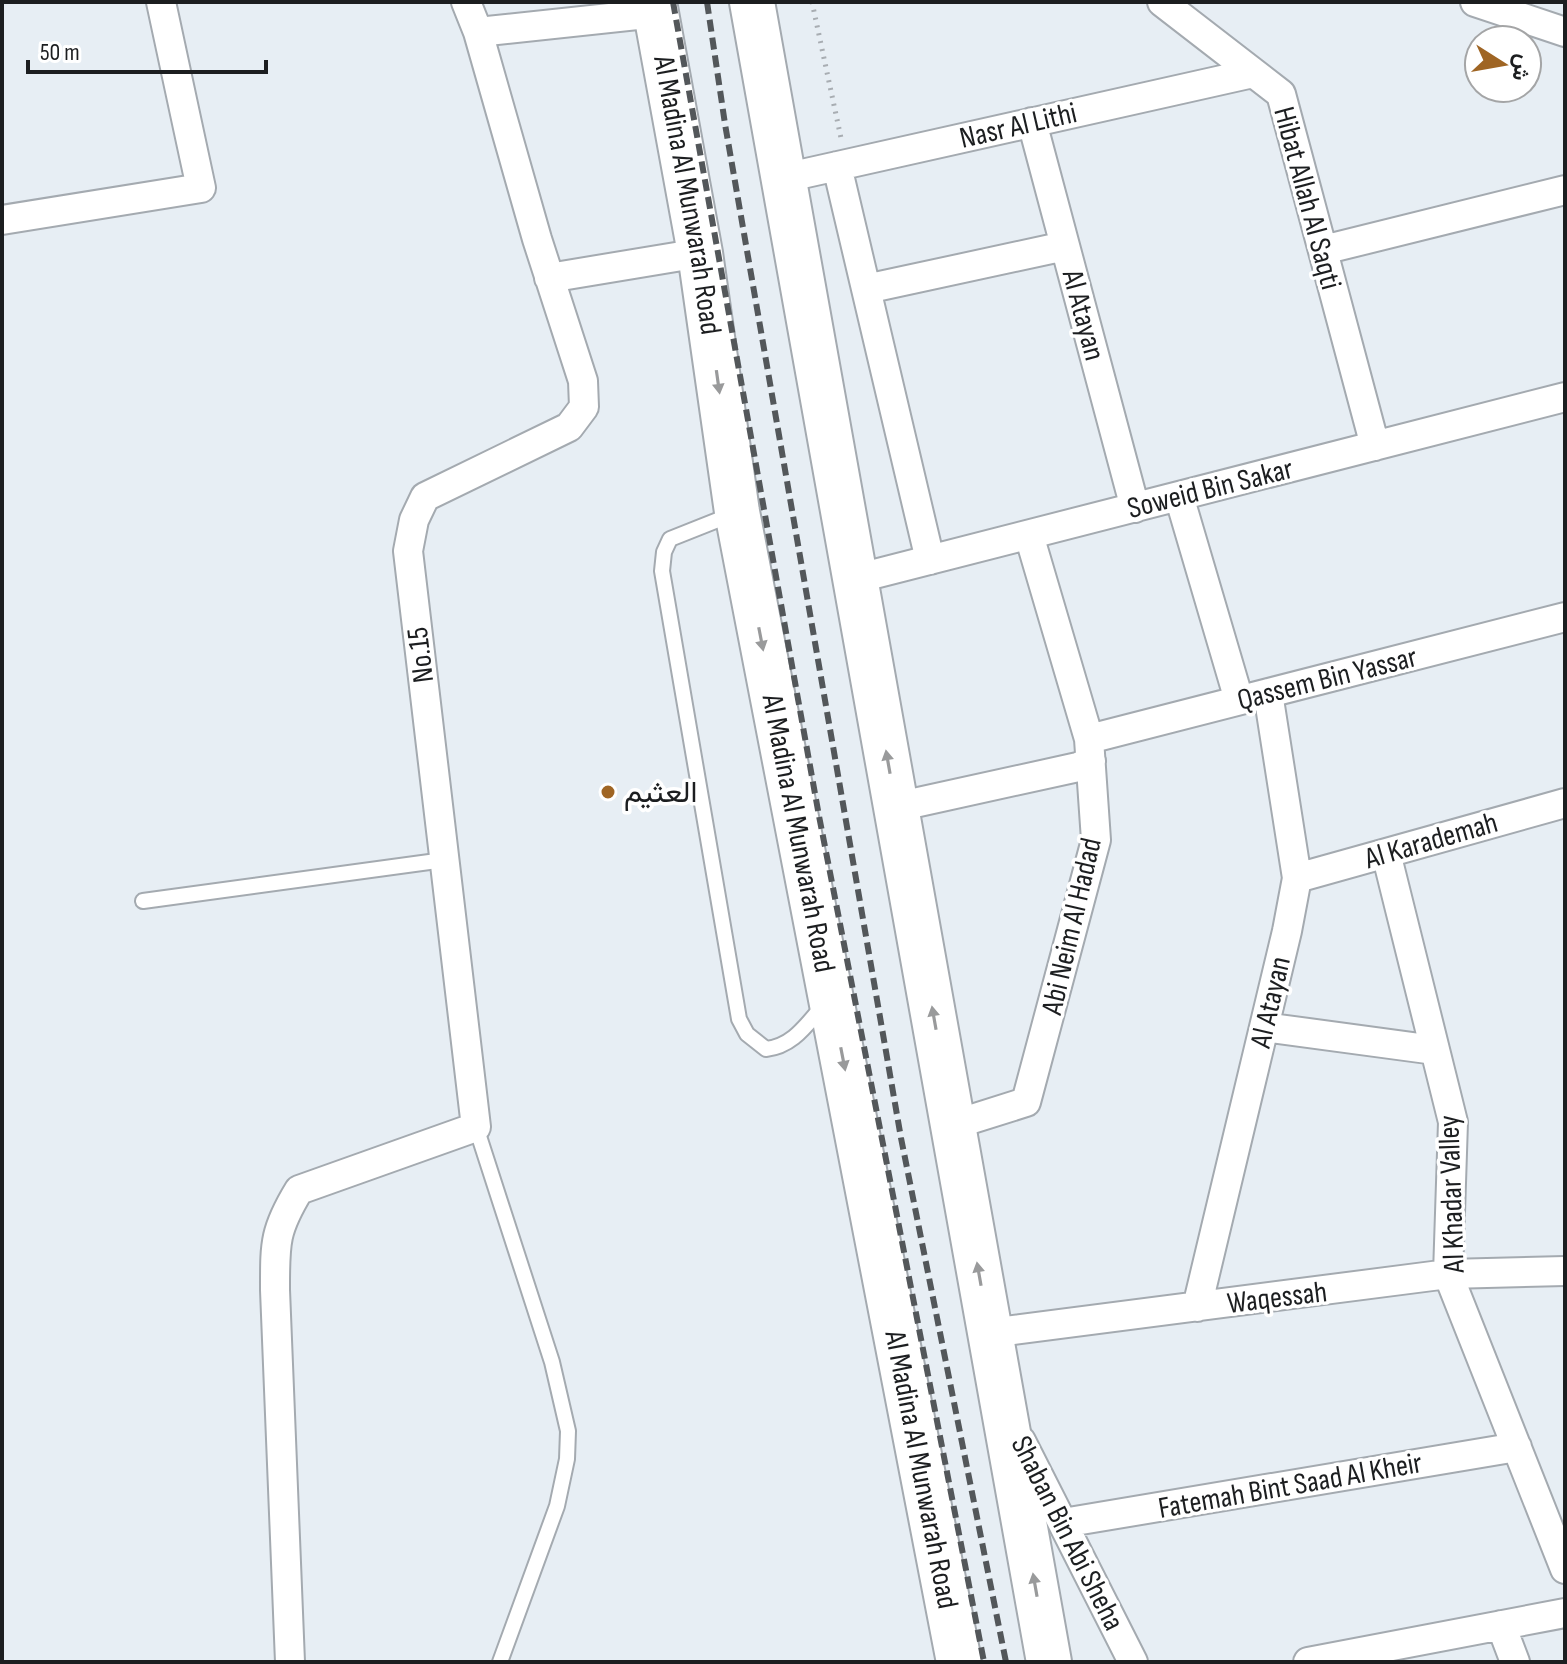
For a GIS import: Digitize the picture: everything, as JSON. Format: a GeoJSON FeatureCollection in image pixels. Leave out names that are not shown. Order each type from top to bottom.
{"type":"FeatureCollection","features":[{"type":"Feature","properties":{"kind":"main road"},"geometry":{"type":"LineString","coordinates":[[752,2],[1049,1662]]}},
{"type":"Feature","properties":{"kind":"main road","name":"Al Madina Al Munwarah Road"},"geometry":{"type":"LineString","coordinates":[[655,8],[700,253],[737,512],[959,1662]]}},
{"type":"Feature","properties":{"kind":"street"},"geometry":{"type":"LineString","coordinates":[[2,220],[201,188],[161,2]]}},
{"type":"Feature","properties":{"kind":"street","name":"No.15"},"geometry":{"type":"LineString","coordinates":[[466,2],[478,32],[549,278],[583,381],[584,407],[569,427],[425,497],[414,520],[408,551],[476,1127]]}},
{"type":"Feature","properties":{"kind":"street","name":"Hibat Allah Al Saqti"},"geometry":{"type":"LineString","coordinates":[[1162,2],[1281,94],[1375,446]]}},
{"type":"Feature","properties":{"kind":"street"},"geometry":{"type":"LineString","coordinates":[[1475,2],[1565,32]]}},
{"type":"Feature","properties":{"kind":"street"},"geometry":{"type":"LineString","coordinates":[[478,32],[655,8]]}},
{"type":"Feature","properties":{"kind":"street","name":"Nasr Al Lithi"},"geometry":{"type":"LineString","coordinates":[[784,178],[1253,73]]}},
{"type":"Feature","properties":{"kind":"street","name":"Al Atayan"},"geometry":{"type":"LineString","coordinates":[[1032,122],[1135,508]]}},
{"type":"Feature","properties":{"kind":"street"},"geometry":{"type":"LineString","coordinates":[[842,165],[866,289],[930,560]]}},
{"type":"Feature","properties":{"kind":"street"},"geometry":{"type":"LineString","coordinates":[[1323,250],[1565,190]]}},
{"type":"Feature","properties":{"kind":"street"},"geometry":{"type":"LineString","coordinates":[[866,289],[1065,246]]}},
{"type":"Feature","properties":{"kind":"street"},"geometry":{"type":"LineString","coordinates":[[549,278],[700,253]]}},
{"type":"Feature","properties":{"kind":"street","name":"Soweid Bin Sakar"},"geometry":{"type":"LineString","coordinates":[[855,579],[1565,397]]}},
{"type":"Feature","properties":{"kind":"street"},"geometry":{"type":"LineString","coordinates":[[1179,496],[1239,700]]}},
{"type":"Feature","properties":{"kind":"street","name":"Abi Neim Al Hadad"},"geometry":{"type":"LineString","coordinates":[[953,1125],[1026,1102],[1096,840],[1090,750],[1029,535]]}},
{"type":"Feature","properties":{"kind":"street","name":"Qassem Bin Yassar"},"geometry":{"type":"LineString","coordinates":[[896,807],[1078,767],[1090,750],[1239,700],[1565,617]]}},
{"type":"Feature","properties":{"kind":"street","name":"Al Atayan"},"geometry":{"type":"LineString","coordinates":[[1197,1307],[1297,878],[1268,693]]}},
{"type":"Feature","properties":{"kind":"street","name":"Al Karademah"},"geometry":{"type":"LineString","coordinates":[[1297,878],[1565,803]]}},
{"type":"Feature","properties":{"kind":"street","name":"Al Khadar Valley"},"geometry":{"type":"LineString","coordinates":[[1386,853],[1453,1122],[1448,1274],[1565,1569]]}},
{"type":"Feature","properties":{"kind":"street"},"geometry":{"type":"LineString","coordinates":[[1264,1027],[1435,1050]]}},
{"type":"Feature","properties":{"kind":"street"},"geometry":{"type":"LineString","coordinates":[[290,1662],[275,1239],[286,1211],[299,1190],[476,1127]]}},
{"type":"Feature","properties":{"kind":"street","name":"Waqessah"},"geometry":{"type":"LineString","coordinates":[[990,1333],[1448,1274],[1565,1271]]}},
{"type":"Feature","properties":{"kind":"street","name":"Shaban Bin Abi Sheha"},"geometry":{"type":"LineString","coordinates":[[1003,1405],[1133,1662]]}},
{"type":"Feature","properties":{"kind":"street","name":"Fatemah Bint Saad Al Kheir"},"geometry":{"type":"LineString","coordinates":[[1063,1523],[1517,1447]]}},
{"type":"Feature","properties":{"kind":"street"},"geometry":{"type":"LineString","coordinates":[[1308,1662],[1372,1656],[1565,1613]]}},
{"type":"Feature","properties":{"kind":"street"},"geometry":{"type":"LineString","coordinates":[[1501,1625],[1515,1662]]}},
{"type":"Feature","properties":{"kind":"lane"},"geometry":{"type":"LineString","coordinates":[[737,512],[670,539],[664,552],[662,571],[739,1019],[747,1034],[766,1049],[782,1047],[831,997]]}},
{"type":"Feature","properties":{"kind":"lane"},"geometry":{"type":"LineString","coordinates":[[143,901],[444,860]]}},
{"type":"Feature","properties":{"kind":"lane"},"geometry":{"type":"LineString","coordinates":[[476,1127],[552,1362],[568,1431],[567,1459],[557,1506],[500,1662]]}},
{"type":"Feature","properties":{"kind":"path"},"geometry":{"type":"LineString","coordinates":[[812,2],[842,165]]}},
{"type":"Feature","properties":{"kind":"railway"},"geometry":{"type":"LineString","coordinates":[[673,2],[819,816],[984,1662]]}},
{"type":"Feature","properties":{"kind":"railway"},"geometry":{"type":"LineString","coordinates":[[707,2],[725,124],[901,1138],[1006,1662]]}},
{"type":"Feature","properties":{"kind":"place","name":"العثيم"},"geometry":{"type":"Point","coordinates":[608,792]}}]}
